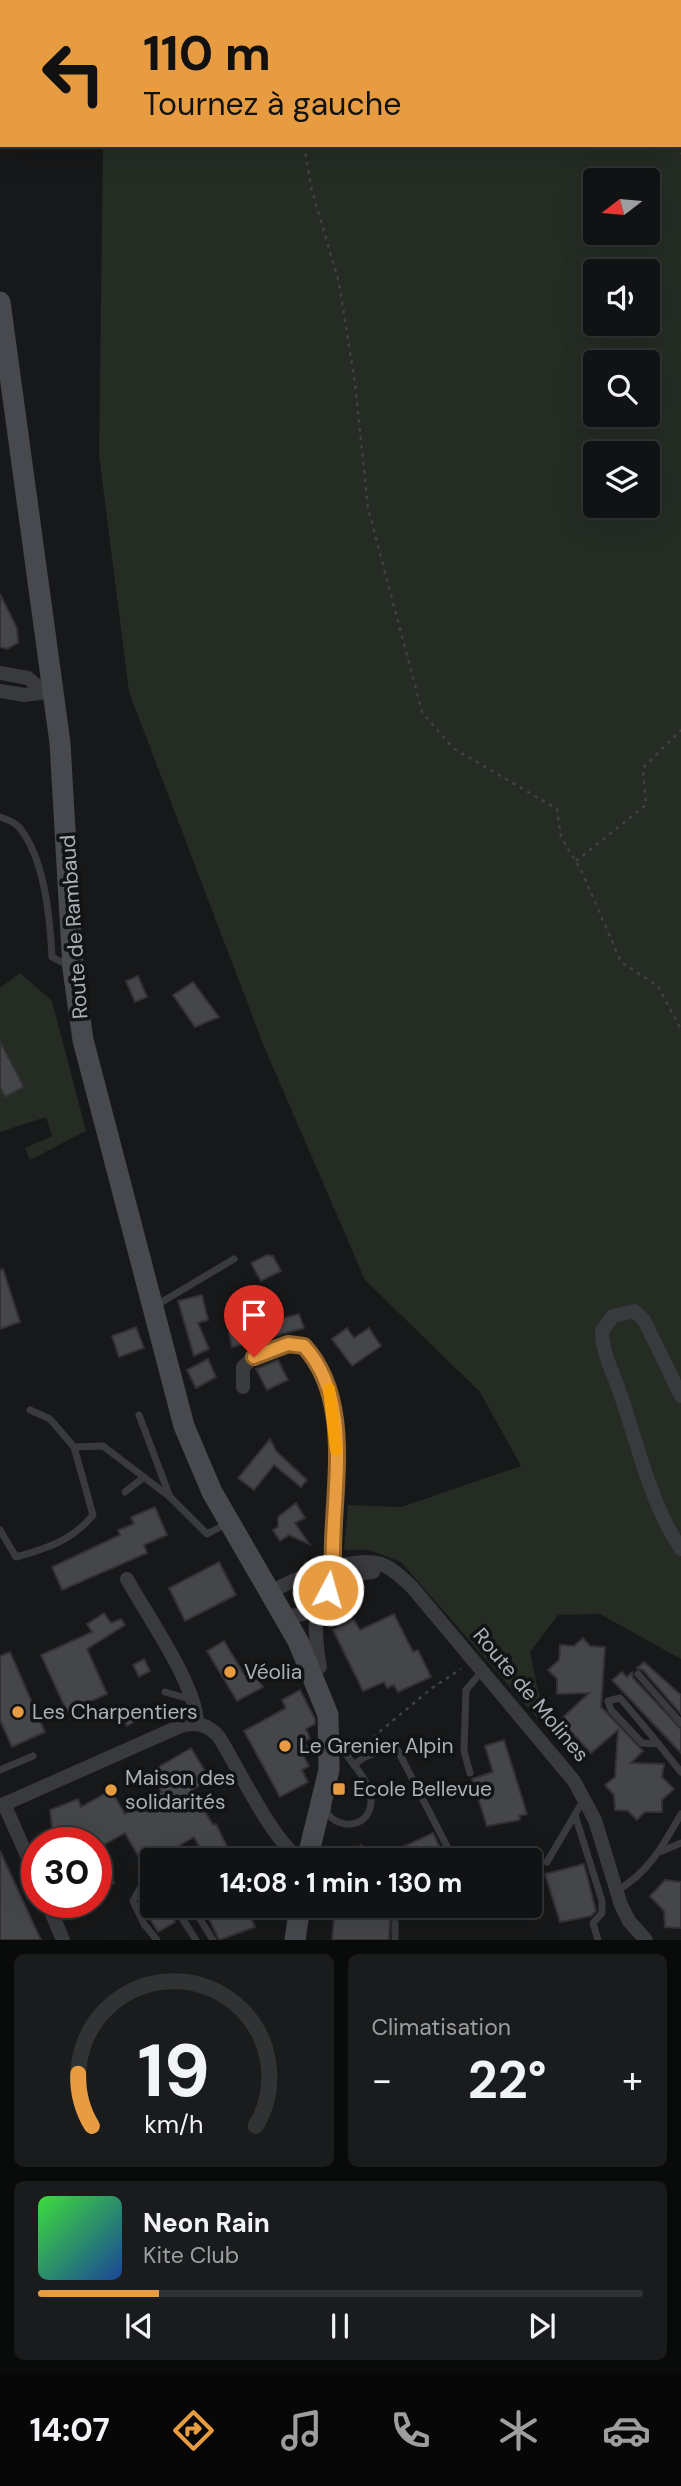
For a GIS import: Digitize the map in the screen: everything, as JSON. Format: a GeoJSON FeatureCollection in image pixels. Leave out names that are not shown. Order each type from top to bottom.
{"type":"FeatureCollection","features":[{"type":"Feature","properties":{"kind":"street","name":"Route de Rambaud"},"geometry":{"type":"LineString","coordinates":[[0,302],[48,691],[66,806],[73,968],[94,1086],[184,1426],[212,1492],[298,1642],[348,1753]]}},
{"type":"Feature","properties":{"kind":"street"},"geometry":{"type":"LineString","coordinates":[[0,673],[28,678],[48,691]]}},
{"type":"Feature","properties":{"kind":"street"},"geometry":{"type":"LineString","coordinates":[[0,691],[24,695],[48,691]]}},
{"type":"Feature","properties":{"kind":"street"},"geometry":{"type":"LineString","coordinates":[[681,1396],[645,1320],[634,1311],[613,1316],[602,1331],[602,1342],[655,1499],[668,1530],[681,1549]]}},
{"type":"Feature","properties":{"kind":"street"},"geometry":{"type":"LineString","coordinates":[[243,1387],[242,1374],[248,1361],[288,1344],[304,1346],[316,1359],[331,1398],[338,1479],[331,1544],[333,1577],[318,1605],[314,1625],[320,1667]]}},
{"type":"Feature","properties":{"kind":"street","name":"Route de Molines"},"geometry":{"type":"LineString","coordinates":[[333,1577],[377,1563],[398,1575],[484,1669],[587,1800],[616,1891],[629,1921],[646,1940]]}},
{"type":"Feature","properties":{"kind":"street"},"geometry":{"type":"LineString","coordinates":[[270,1592],[294,1580],[333,1577]]}},
{"type":"Feature","properties":{"kind":"street"},"geometry":{"type":"LineString","coordinates":[[127,1579],[194,1701],[197,1723]]}},
{"type":"Feature","properties":{"kind":"street"},"geometry":{"type":"LineString","coordinates":[[294,1580],[309,1587],[318,1605]]}},
{"type":"Feature","properties":{"kind":"street"},"geometry":{"type":"LineString","coordinates":[[284,1617],[303,1614],[318,1605]]}},
{"type":"Feature","properties":{"kind":"street","name":"Route de Rambaud"},"geometry":{"type":"LineString","coordinates":[[298,1642],[320,1667],[340,1718],[348,1753],[323,1848]]}},
{"type":"Feature","properties":{"kind":"street"},"geometry":{"type":"LineString","coordinates":[[21,1844],[1,1801],[176,1728],[197,1723],[213,1730],[219,1737],[287,1848]]}},
{"type":"Feature","properties":{"kind":"street","name":"Route de Rambaud"},"geometry":{"type":"LineString","coordinates":[[307,1848],[329,1770],[348,1753]]}},
{"type":"Feature","properties":{"kind":"street"},"geometry":{"type":"LineString","coordinates":[[54,1918],[63,1940]]}},
{"type":"Feature","properties":{"kind":"street"},"geometry":{"type":"LineString","coordinates":[[295,1940],[300,1918]]}},
{"type":"Feature","properties":{"kind":"street"},"geometry":{"type":"LineString","coordinates":[[301,1940],[302,1918]]}},
{"type":"Feature","properties":{"kind":"street"},"geometry":{"type":"LineString","coordinates":[[307,1940],[310,1918]]}},
{"type":"Feature","properties":{"kind":"lane"},"geometry":{"type":"LineString","coordinates":[[0,817],[18,825],[42,874],[50,918],[51,957],[73,968]]}},
{"type":"Feature","properties":{"kind":"lane"},"geometry":{"type":"LineString","coordinates":[[151,1308],[234,1259]]}},
{"type":"Feature","properties":{"kind":"lane"},"geometry":{"type":"LineString","coordinates":[[0,1530],[16,1557],[51,1548],[84,1526],[93,1515],[74,1447],[50,1419],[30,1410]]}},
{"type":"Feature","properties":{"kind":"lane"},"geometry":{"type":"LineString","coordinates":[[139,1415],[170,1497]]}},
{"type":"Feature","properties":{"kind":"lane"},"geometry":{"type":"LineString","coordinates":[[74,1447],[103,1446],[170,1497],[207,1534],[229,1522]]}},
{"type":"Feature","properties":{"kind":"lane"},"geometry":{"type":"LineString","coordinates":[[125,1492],[144,1477]]}},
{"type":"Feature","properties":{"kind":"lane"},"geometry":{"type":"LineString","coordinates":[[470,1773],[464,1751],[466,1690],[484,1669]]}},
{"type":"Feature","properties":{"kind":"lane"},"geometry":{"type":"LineString","coordinates":[[638,1674],[681,1723]]}},
{"type":"Feature","properties":{"kind":"lane"},"geometry":{"type":"LineString","coordinates":[[164,1692],[194,1701]]}},
{"type":"Feature","properties":{"kind":"lane"},"geometry":{"type":"LineString","coordinates":[[659,1744],[642,1743],[611,1710],[608,1701],[620,1698],[659,1744],[681,1772]]}},
{"type":"Feature","properties":{"kind":"lane"},"geometry":{"type":"LineString","coordinates":[[331,1819],[347,1824],[360,1823],[368,1816],[372,1801],[367,1784],[348,1753],[391,1745],[400,1749],[448,1848]]}},
{"type":"Feature","properties":{"kind":"lane"},"geometry":{"type":"LineString","coordinates":[[0,1770],[33,1756]]}},
{"type":"Feature","properties":{"kind":"lane"},"geometry":{"type":"LineString","coordinates":[[547,1862],[587,1800]]}},
{"type":"Feature","properties":{"kind":"lane"},"geometry":{"type":"LineString","coordinates":[[616,1891],[632,1883],[662,1851],[681,1814]]}},
{"type":"Feature","properties":{"kind":"lane"},"geometry":{"type":"LineString","coordinates":[[575,1815],[603,1901],[603,1913],[593,1923],[598,1940]]}},
{"type":"Feature","properties":{"kind":"lane"},"geometry":{"type":"LineString","coordinates":[[662,1851],[681,1843]]}},
{"type":"Feature","properties":{"kind":"lane"},"geometry":{"type":"LineString","coordinates":[[140,1888],[134,1894],[133,1901],[140,1916]]}},
{"type":"Feature","properties":{"kind":"lane"},"geometry":{"type":"LineString","coordinates":[[141,1918],[157,1940]]}},
{"type":"Feature","properties":{"kind":"lane"},"geometry":{"type":"LineString","coordinates":[[182,1918],[196,1940]]}},
{"type":"Feature","properties":{"kind":"lane"},"geometry":{"type":"LineString","coordinates":[[199,1918],[213,1940]]}},
{"type":"Feature","properties":{"kind":"lane"},"geometry":{"type":"LineString","coordinates":[[395,1923],[395,1940]]}},
{"type":"Feature","properties":{"kind":"path"},"geometry":{"type":"LineString","coordinates":[[304,147],[311,187],[339,283],[355,383],[368,508],[422,712],[453,748],[557,809],[561,837],[576,861],[621,962],[658,986],[681,1030]]}},
{"type":"Feature","properties":{"kind":"path"},"geometry":{"type":"LineString","coordinates":[[576,861],[646,805],[643,768],[681,730]]}},
{"type":"Feature","properties":{"kind":"path"},"geometry":{"type":"LineString","coordinates":[[348,1753],[400,1718],[432,1688],[467,1665]]}},
{"type":"Feature","properties":{"kind":"shaded area"},"geometry":{"type":"Polygon","coordinates":[[[103,147],[681,147],[681,1659],[600,1614],[558,1615],[530,1652],[538,1692],[557,1720],[545,1727],[401,1562],[369,1550],[344,1550],[348,1505],[401,1507],[521,1466],[480,1392],[365,1280],[263,1044],[129,692],[99,455],[103,147]]]}},
{"type":"Feature","properties":{"kind":"shaded area"},"geometry":{"type":"Polygon","coordinates":[[[20,973],[52,1001],[86,1131],[30,1160],[25,1148],[52,1136],[46,1117],[0,1132],[0,988],[20,973]]]}},
{"type":"Feature","properties":{"kind":"building"},"geometry":{"type":"Polygon","coordinates":[[[0,594],[17,628],[18,643],[7,649],[0,647],[0,594]]]}},
{"type":"Feature","properties":{"kind":"building"},"geometry":{"type":"Polygon","coordinates":[[[138,976],[147,997],[135,1002],[126,981],[138,976]]]}},
{"type":"Feature","properties":{"kind":"building"},"geometry":{"type":"Polygon","coordinates":[[[193,982],[219,1017],[195,1027],[173,995],[193,982]]]}},
{"type":"Feature","properties":{"kind":"building"},"geometry":{"type":"Polygon","coordinates":[[[0,1041],[24,1087],[5,1097],[0,1087],[0,1041]]]}},
{"type":"Feature","properties":{"kind":"building"},"geometry":{"type":"Polygon","coordinates":[[[267,1255],[273,1256],[281,1271],[261,1281],[251,1263],[267,1255]]]}},
{"type":"Feature","properties":{"kind":"building"},"geometry":{"type":"Polygon","coordinates":[[[3,1269],[20,1322],[0,1329],[0,1270],[3,1269]]]}},
{"type":"Feature","properties":{"kind":"building"},"geometry":{"type":"Polygon","coordinates":[[[202,1295],[208,1320],[198,1323],[209,1349],[194,1356],[178,1301],[202,1295]]]}},
{"type":"Feature","properties":{"kind":"building"},"geometry":{"type":"Polygon","coordinates":[[[299,1314],[304,1328],[232,1347],[229,1333],[299,1314]]]}},
{"type":"Feature","properties":{"kind":"building"},"geometry":{"type":"Polygon","coordinates":[[[136,1327],[144,1348],[119,1357],[112,1336],[136,1327]]]}},
{"type":"Feature","properties":{"kind":"building"},"geometry":{"type":"Polygon","coordinates":[[[347,1328],[354,1338],[369,1328],[381,1346],[352,1366],[332,1339],[347,1328]]]}},
{"type":"Feature","properties":{"kind":"building"},"geometry":{"type":"Polygon","coordinates":[[[208,1359],[216,1377],[196,1388],[187,1370],[208,1359]]]}},
{"type":"Feature","properties":{"kind":"building"},"geometry":{"type":"Polygon","coordinates":[[[278,1360],[288,1380],[267,1390],[256,1369],[278,1360]]]}},
{"type":"Feature","properties":{"kind":"building"},"geometry":{"type":"Polygon","coordinates":[[[270,1439],[276,1451],[307,1480],[301,1487],[274,1465],[254,1490],[238,1478],[270,1439]]]}},
{"type":"Feature","properties":{"kind":"building"},"geometry":{"type":"Polygon","coordinates":[[[296,1503],[305,1518],[295,1523],[309,1544],[289,1535],[280,1541],[273,1530],[278,1527],[278,1517],[296,1503]]]}},
{"type":"Feature","properties":{"kind":"building"},"geometry":{"type":"Polygon","coordinates":[[[155,1507],[167,1535],[144,1545],[147,1553],[62,1590],[52,1567],[120,1535],[118,1530],[134,1524],[131,1517],[155,1507]]]}},
{"type":"Feature","properties":{"kind":"building"},"geometry":{"type":"Polygon","coordinates":[[[219,1562],[236,1595],[185,1621],[169,1588],[219,1562]]]}},
{"type":"Feature","properties":{"kind":"building"},"geometry":{"type":"Polygon","coordinates":[[[104,1613],[111,1623],[121,1619],[125,1625],[87,1649],[107,1694],[67,1712],[41,1655],[92,1632],[87,1624],[104,1613]]]}},
{"type":"Feature","properties":{"kind":"building"},"geometry":{"type":"Polygon","coordinates":[[[394,1614],[413,1652],[418,1650],[431,1677],[398,1692],[394,1685],[387,1688],[384,1682],[363,1691],[333,1630],[354,1620],[360,1630],[394,1614]]]}},
{"type":"Feature","properties":{"kind":"building"},"geometry":{"type":"Polygon","coordinates":[[[583,1638],[590,1646],[605,1647],[601,1707],[643,1751],[631,1763],[664,1764],[662,1777],[674,1789],[662,1800],[662,1812],[645,1812],[637,1820],[628,1811],[615,1810],[614,1795],[605,1785],[615,1777],[618,1730],[591,1753],[560,1720],[589,1693],[557,1694],[557,1679],[548,1670],[559,1660],[560,1645],[574,1646],[583,1638]]]}},
{"type":"Feature","properties":{"kind":"building","name":"Véolia"},"geometry":{"type":"Polygon","coordinates":[[[224,1641],[244,1674],[252,1669],[263,1687],[237,1701],[207,1651],[224,1641]]]}},
{"type":"Feature","properties":{"kind":"building","name":"Les Charpentiers"},"geometry":{"type":"Polygon","coordinates":[[[10,1652],[45,1732],[12,1747],[0,1720],[0,1656],[10,1652]]]}},
{"type":"Feature","properties":{"kind":"building"},"geometry":{"type":"Polygon","coordinates":[[[144,1659],[150,1671],[139,1677],[133,1665],[144,1659]]]}},
{"type":"Feature","properties":{"kind":"building"},"geometry":{"type":"Polygon","coordinates":[[[644,1662],[681,1695],[681,1714],[643,1670],[637,1668],[644,1662]]]}},
{"type":"Feature","properties":{"kind":"building"},"geometry":{"type":"Polygon","coordinates":[[[622,1672],[627,1677],[632,1672],[633,1678],[681,1729],[681,1753],[612,1680],[622,1672]]]}},
{"type":"Feature","properties":{"kind":"building","name":"Le Grenier Alpin"},"geometry":{"type":"Polygon","coordinates":[[[300,1690],[315,1719],[315,1724],[306,1729],[310,1738],[304,1742],[310,1752],[304,1756],[309,1766],[302,1770],[308,1782],[280,1797],[244,1731],[286,1708],[282,1700],[300,1690]]]}},
{"type":"Feature","properties":{"kind":"building"},"geometry":{"type":"Polygon","coordinates":[[[134,1706],[141,1718],[127,1726],[121,1713],[134,1706]]]}},
{"type":"Feature","properties":{"kind":"building"},"geometry":{"type":"Polygon","coordinates":[[[504,1740],[527,1814],[519,1816],[520,1820],[487,1826],[472,1779],[493,1772],[485,1746],[504,1740]]]}},
{"type":"Feature","properties":{"kind":"building"},"geometry":{"type":"Polygon","coordinates":[[[191,1748],[210,1779],[192,1790],[213,1825],[216,1824],[228,1848],[200,1848],[194,1837],[175,1848],[140,1848],[140,1859],[125,1833],[112,1840],[112,1827],[52,1827],[50,1810],[78,1799],[81,1807],[111,1790],[125,1814],[162,1792],[150,1772],[191,1748]]]}},
{"type":"Feature","properties":{"kind":"building"},"geometry":{"type":"Polygon","coordinates":[[[433,1833],[440,1848],[400,1848],[433,1833]]]}},
{"type":"Feature","properties":{"kind":"building"},"geometry":{"type":"Polygon","coordinates":[[[0,1851],[21,1897],[21,1918],[31,1918],[41,1940],[0,1940],[0,1851]]]}},
{"type":"Feature","properties":{"kind":"building"},"geometry":{"type":"Polygon","coordinates":[[[584,1864],[596,1911],[591,1916],[560,1922],[545,1874],[584,1864]]]}},
{"type":"Feature","properties":{"kind":"building"},"geometry":{"type":"Polygon","coordinates":[[[665,1880],[681,1882],[681,1928],[665,1927],[664,1911],[650,1896],[665,1880]]]}},
{"type":"Feature","properties":{"kind":"building"},"geometry":{"type":"Polygon","coordinates":[[[149,1918],[173,1918],[175,1922],[158,1932],[149,1918]]]}},
{"type":"Feature","properties":{"kind":"building"},"geometry":{"type":"Polygon","coordinates":[[[209,1918],[251,1918],[255,1927],[219,1940],[209,1918]]]}},
{"type":"Feature","properties":{"kind":"building"},"geometry":{"type":"Polygon","coordinates":[[[334,1918],[390,1918],[389,1940],[332,1940],[334,1918]]]}},
{"type":"Feature","properties":{"kind":"slow traffic"},"geometry":{"type":"LineString","coordinates":[[329,1389],[336,1450]]}},
{"type":"Feature","properties":{"kind":"place","name":"Véolia"},"geometry":{"type":"Point","coordinates":[230,1672]}},
{"type":"Feature","properties":{"kind":"place","name":"Les Charpentiers"},"geometry":{"type":"Point","coordinates":[18,1712]}},
{"type":"Feature","properties":{"kind":"place","name":"Le Grenier Alpin"},"geometry":{"type":"Point","coordinates":[285,1746]}},
{"type":"Feature","properties":{"kind":"place","name":"Ecole Bellevue"},"geometry":{"type":"Point","coordinates":[339,1789]}},
{"type":"Feature","properties":{"kind":"place","name":"Maison des solidarités"},"geometry":{"type":"Point","coordinates":[111,1790]}},
{"type":"Feature","properties":{"kind":"route"},"geometry":{"type":"LineString","coordinates":[[254,1357],[288,1344],[304,1346],[316,1359],[329,1389],[338,1479],[331,1544],[334,1584],[328,1590]]}}]}
